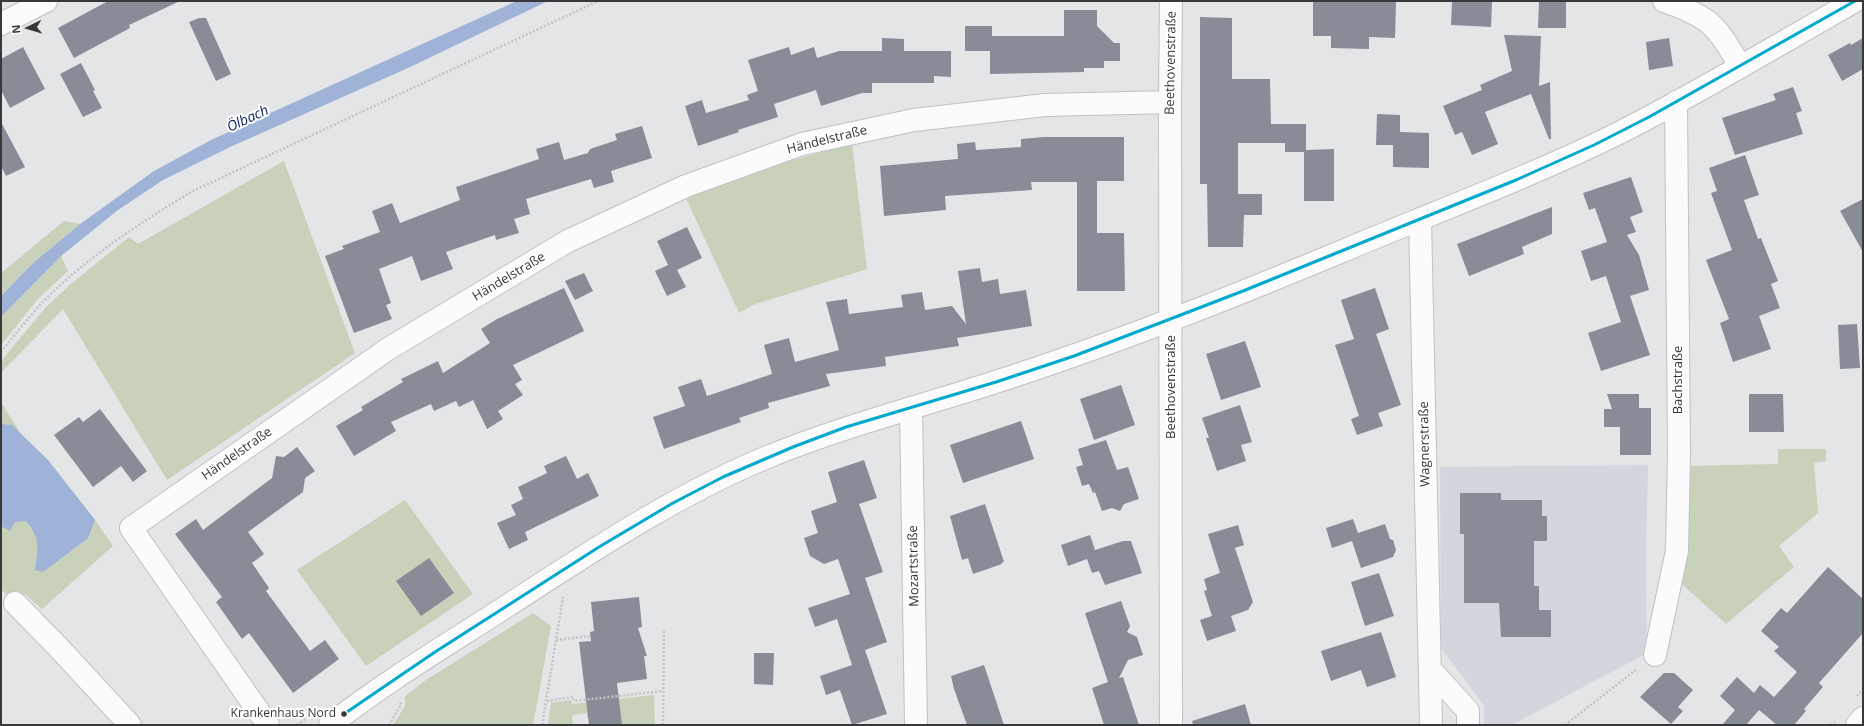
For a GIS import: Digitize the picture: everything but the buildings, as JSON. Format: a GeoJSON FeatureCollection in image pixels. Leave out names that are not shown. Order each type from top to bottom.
{"type":"FeatureCollection","features":[{"type":"Feature","properties":{"kind":"street"},"geometry":{"type":"LineString","coordinates":[[1,24],[46,1]]}},
{"type":"Feature","properties":{"kind":"street","name":"Beethovenstraße"},"geometry":{"type":"LineString","coordinates":[[1171,1],[1171,725]]}},
{"type":"Feature","properties":{"kind":"street"},"geometry":{"type":"LineString","coordinates":[[1664,1],[1687,10],[1707,21],[1728,46],[1740,66]]}},
{"type":"Feature","properties":{"kind":"street"},"geometry":{"type":"LineString","coordinates":[[330,725],[390,681],[567,567],[648,518],[718,480],[761,460],[835,431],[1061,361],[1171,320],[1559,161],[1618,133],[1676,102],[1855,1]]}},
{"type":"Feature","properties":{"kind":"street","name":"Händelstraße"},"geometry":{"type":"LineString","coordinates":[[268,725],[131,528],[381,354],[568,241],[686,186],[802,144],[914,120],[1045,105],[1170,102]]}},
{"type":"Feature","properties":{"kind":"street","name":"Bachstraße"},"geometry":{"type":"LineString","coordinates":[[1655,655],[1677,551],[1678,437],[1676,102]]}},
{"type":"Feature","properties":{"kind":"street","name":"Wagnerstraße"},"geometry":{"type":"LineString","coordinates":[[1420,219],[1431,725]]}},
{"type":"Feature","properties":{"kind":"street","name":"Mozartstraße"},"geometry":{"type":"LineString","coordinates":[[911,408],[916,725]]}},
{"type":"Feature","properties":{"kind":"street"},"geometry":{"type":"LineString","coordinates":[[15,603],[130,725]]}},
{"type":"Feature","properties":{"kind":"street"},"geometry":{"type":"LineString","coordinates":[[1430,669],[1468,711],[1468,725]]}},
{"type":"Feature","properties":{"kind":"street"},"geometry":{"type":"LineString","coordinates":[[1857,725],[1863,718]]}},
{"type":"Feature","properties":{"kind":"path"},"geometry":{"type":"LineString","coordinates":[[1,352],[40,304],[76,272],[137,226],[190,192],[598,1]]}},
{"type":"Feature","properties":{"kind":"path"},"geometry":{"type":"LineString","coordinates":[[542,725],[567,567]]}},
{"type":"Feature","properties":{"kind":"path"},"geometry":{"type":"LineString","coordinates":[[663,725],[664,630]]}},
{"type":"Feature","properties":{"kind":"path"},"geometry":{"type":"LineString","coordinates":[[556,640],[590,636]]}},
{"type":"Feature","properties":{"kind":"path"},"geometry":{"type":"LineString","coordinates":[[1565,725],[1655,655]]}},
{"type":"Feature","properties":{"kind":"path"},"geometry":{"type":"LineString","coordinates":[[547,701],[573,697],[574,701],[663,691]]}},
{"type":"Feature","properties":{"kind":"shaded area"},"geometry":{"type":"Polygon","coordinates":[[[1648,465],[1646,554],[1647,653],[1512,725],[1484,725],[1484,706],[1441,648],[1440,467],[1648,465]]]}},
{"type":"Feature","properties":{"kind":"green space"},"geometry":{"type":"Polygon","coordinates":[[[852,143],[867,269],[753,305],[739,313],[685,196],[763,169],[852,143]]]}},
{"type":"Feature","properties":{"kind":"green space"},"geometry":{"type":"Polygon","coordinates":[[[284,161],[355,353],[167,480],[63,309],[1,373],[1,361],[45,308],[72,283],[129,237],[138,244],[284,161]]]}},
{"type":"Feature","properties":{"kind":"green space"},"geometry":{"type":"Polygon","coordinates":[[[64,221],[80,224],[33,263],[1,296],[1,273],[64,221]]]}},
{"type":"Feature","properties":{"kind":"green space"},"geometry":{"type":"Polygon","coordinates":[[[61,256],[68,271],[38,299],[1,345],[1,317],[61,256]]]}},
{"type":"Feature","properties":{"kind":"green space"},"geometry":{"type":"Polygon","coordinates":[[[1,402],[23,437],[48,460],[95,520],[113,546],[42,609],[26,595],[6,594],[1,589],[1,402]]]}},
{"type":"Feature","properties":{"kind":"green space"},"geometry":{"type":"Polygon","coordinates":[[[1778,449],[1826,449],[1826,461],[1814,463],[1818,513],[1779,546],[1794,567],[1726,624],[1682,584],[1688,555],[1687,466],[1778,464],[1778,449]]]}},
{"type":"Feature","properties":{"kind":"green space"},"geometry":{"type":"Polygon","coordinates":[[[405,500],[473,594],[366,666],[297,570],[405,500]]]}},
{"type":"Feature","properties":{"kind":"green space"},"geometry":{"type":"Polygon","coordinates":[[[533,613],[551,626],[533,725],[393,725],[405,706],[405,696],[426,680],[533,613]]]}},
{"type":"Feature","properties":{"kind":"green space"},"geometry":{"type":"Polygon","coordinates":[[[654,695],[655,725],[622,725],[596,717],[587,718],[587,713],[572,715],[573,725],[548,725],[551,703],[571,700],[572,704],[654,695]]]}},
{"type":"Feature","properties":{"kind":"water"},"geometry":{"type":"Polygon","coordinates":[[[517,1],[548,1],[408,68],[230,147],[163,180],[118,210],[61,256],[1,317],[1,296],[33,263],[80,224],[154,171],[211,140],[517,1]]]}},
{"type":"Feature","properties":{"kind":"water"},"geometry":{"type":"Polygon","coordinates":[[[1,424],[12,425],[48,460],[95,520],[88,538],[43,572],[35,570],[37,555],[36,538],[31,527],[26,521],[15,522],[10,531],[1,526],[1,424]]]}},
{"type":"Feature","properties":{"kind":"transit line"},"geometry":{"type":"LineString","coordinates":[[344,714],[435,652],[599,547],[673,503],[723,477],[793,447],[846,427],[996,382],[1074,356],[1243,291],[1516,180],[1594,145],[1649,117],[1855,1]]}},
{"type":"Feature","properties":{"kind":"place","name":"Krankenhaus Nord"},"geometry":{"type":"Point","coordinates":[344,714]}},
{"type":"Feature","properties":{"kind":"water label","name":"Ölbach"},"geometry":{"type":"Point","coordinates":[248,119]}}]}
